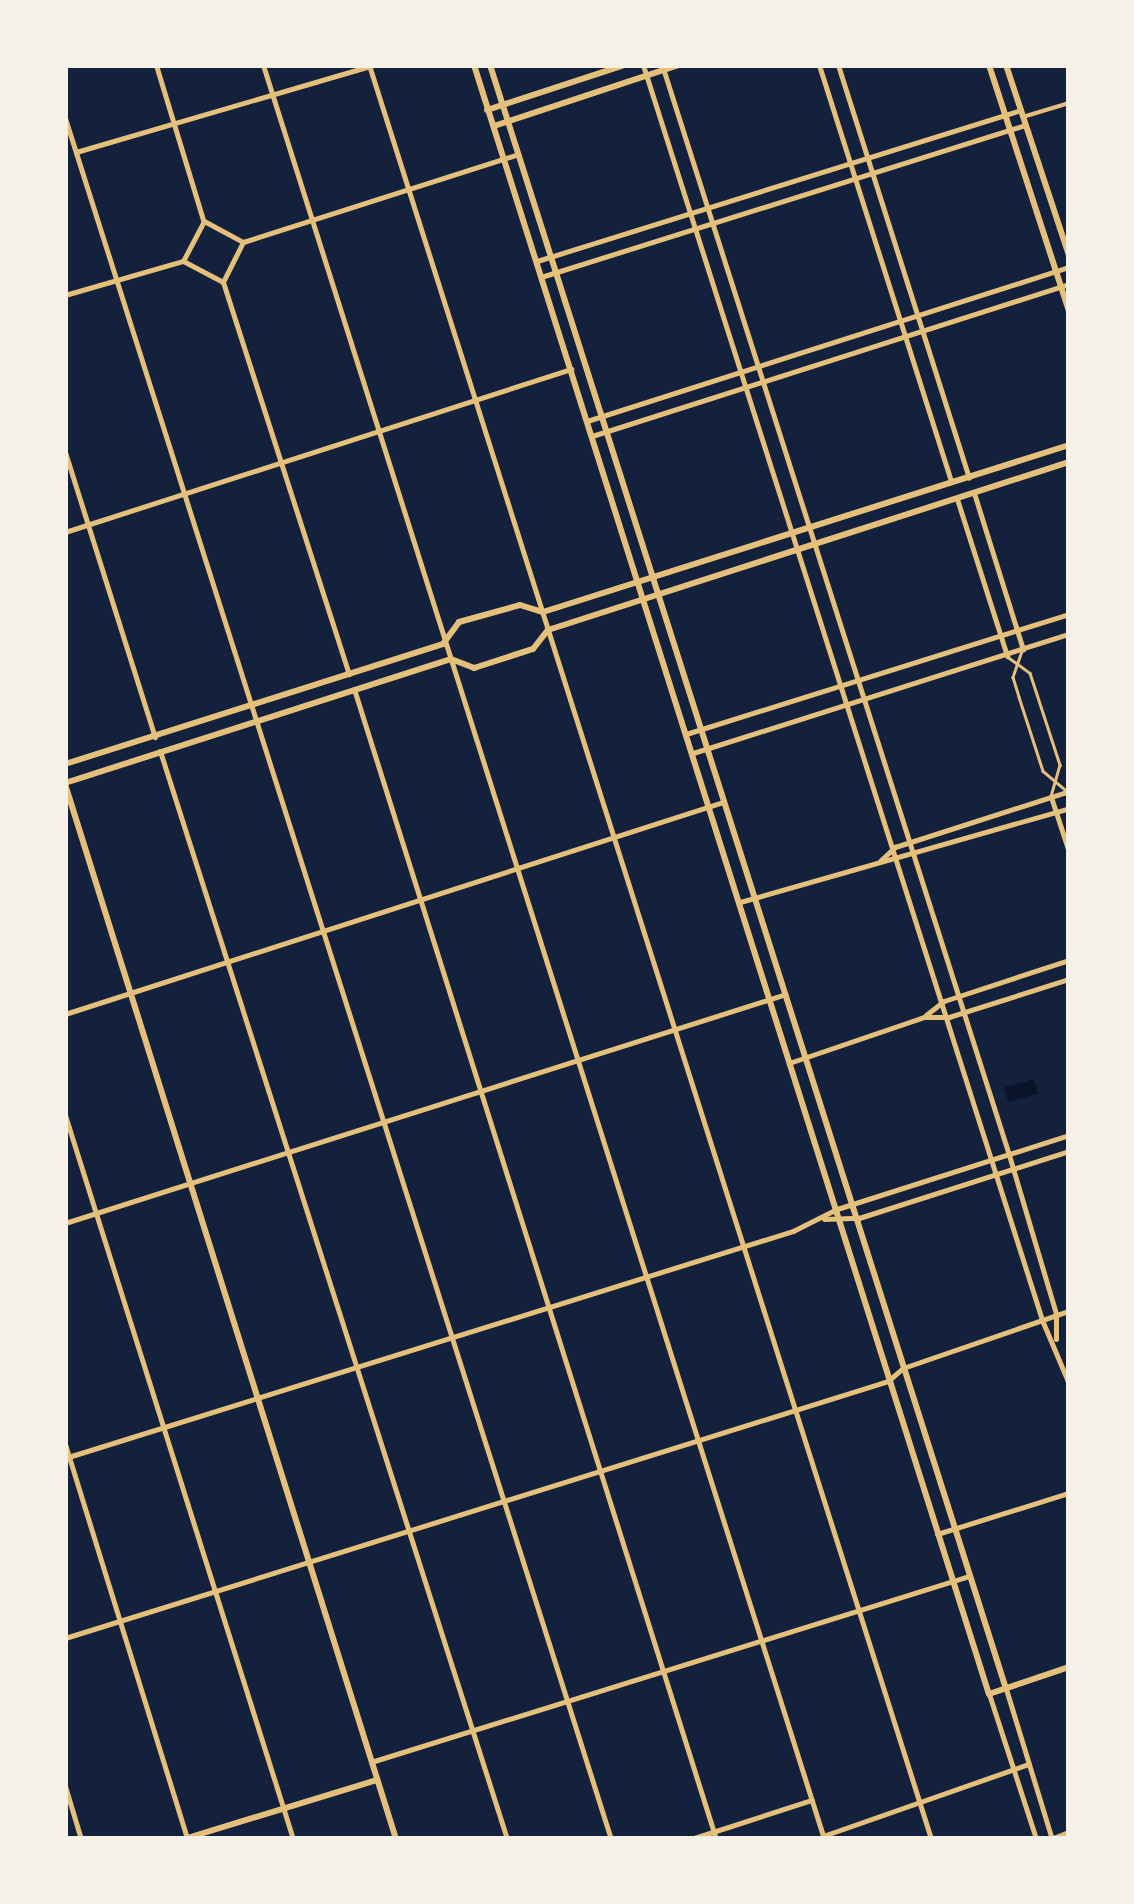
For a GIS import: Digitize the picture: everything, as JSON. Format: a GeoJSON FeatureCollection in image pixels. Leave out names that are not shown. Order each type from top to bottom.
{"type":"FeatureCollection","features":[{"type":"Feature","properties":{"kind":"street"},"geometry":{"type":"LineString","coordinates":[[156,65],[204,221],[183,261]]}},
{"type":"Feature","properties":{"kind":"street"},"geometry":{"type":"LineString","coordinates":[[263,65],[443,644],[452,659],[520,866],[823,1838],[1029,1764]]}},
{"type":"Feature","properties":{"kind":"street"},"geometry":{"type":"LineString","coordinates":[[76,152],[370,65],[678,1029],[931,1839]]}},
{"type":"Feature","properties":{"kind":"street"},"geometry":{"type":"LineString","coordinates":[[474,65],[1036,1839]]}},
{"type":"Feature","properties":{"kind":"street"},"geometry":{"type":"LineString","coordinates":[[490,65],[854,1204],[1052,1839],[1069,1832]]}},
{"type":"Feature","properties":{"kind":"street"},"geometry":{"type":"LineString","coordinates":[[488,110],[625,65]]}},
{"type":"Feature","properties":{"kind":"street"},"geometry":{"type":"LineString","coordinates":[[643,65],[944,1000],[1042,1320],[1056,1342],[1069,1384]]}},
{"type":"Feature","properties":{"kind":"street"},"geometry":{"type":"LineString","coordinates":[[494,126],[678,65]]}},
{"type":"Feature","properties":{"kind":"street"},"geometry":{"type":"LineString","coordinates":[[819,65],[951,484]]}},
{"type":"Feature","properties":{"kind":"street"},"geometry":{"type":"LineString","coordinates":[[838,65],[969,478]]}},
{"type":"Feature","properties":{"kind":"street"},"geometry":{"type":"LineString","coordinates":[[990,65],[1056,271],[1065,285],[1069,311]]}},
{"type":"Feature","properties":{"kind":"street"},"geometry":{"type":"LineString","coordinates":[[1006,65],[1069,256]]}},
{"type":"Feature","properties":{"kind":"street"},"geometry":{"type":"LineString","coordinates":[[663,67],[1009,1155],[1056,1314],[1056,1342]]}},
{"type":"Feature","properties":{"kind":"street"},"geometry":{"type":"LineString","coordinates":[[536,261],[693,217],[1006,115],[1023,117],[1069,103]]}},
{"type":"Feature","properties":{"kind":"street"},"geometry":{"type":"LineString","coordinates":[[542,277],[1010,129],[1023,117]]}},
{"type":"Feature","properties":{"kind":"street"},"geometry":{"type":"LineString","coordinates":[[65,118],[327,932],[611,1839]]}},
{"type":"Feature","properties":{"kind":"street"},"geometry":{"type":"LineString","coordinates":[[349,674],[223,282],[243,242],[518,154]]}},
{"type":"Feature","properties":{"kind":"street"},"geometry":{"type":"LineString","coordinates":[[204,221],[243,242]]}},
{"type":"Feature","properties":{"kind":"street"},"geometry":{"type":"LineString","coordinates":[[65,294],[183,261],[223,282]]}},
{"type":"Feature","properties":{"kind":"street"},"geometry":{"type":"LineString","coordinates":[[587,420],[916,319],[1069,267]]}},
{"type":"Feature","properties":{"kind":"street"},"geometry":{"type":"LineString","coordinates":[[592,436],[1065,285]]}},
{"type":"Feature","properties":{"kind":"street"},"geometry":{"type":"LineString","coordinates":[[65,532],[280,459],[570,369]]}},
{"type":"Feature","properties":{"kind":"street"},"geometry":{"type":"LineString","coordinates":[[65,764],[443,644],[459,622],[520,604],[542,612],[653,580],[1069,445]]}},
{"type":"Feature","properties":{"kind":"street"},"geometry":{"type":"LineString","coordinates":[[65,452],[156,737]]}},
{"type":"Feature","properties":{"kind":"street"},"geometry":{"type":"LineString","coordinates":[[396,1839],[65,784],[452,659],[474,668],[532,649],[548,630],[817,547],[1069,462]]}},
{"type":"Feature","properties":{"kind":"street"},"geometry":{"type":"LineString","coordinates":[[974,494],[1022,650]]}},
{"type":"Feature","properties":{"kind":"street"},"geometry":{"type":"LineString","coordinates":[[957,499],[1006,656]]}},
{"type":"Feature","properties":{"kind":"street"},"geometry":{"type":"LineString","coordinates":[[686,734],[1069,614]]}},
{"type":"Feature","properties":{"kind":"street"},"geometry":{"type":"LineString","coordinates":[[693,753],[1069,634]]}},
{"type":"Feature","properties":{"kind":"street"},"geometry":{"type":"LineString","coordinates":[[354,689],[716,1839]]}},
{"type":"Feature","properties":{"kind":"street"},"geometry":{"type":"LineString","coordinates":[[673,695],[689,690]]}},
{"type":"Feature","properties":{"kind":"street"},"geometry":{"type":"LineString","coordinates":[[160,751],[292,1150],[408,1533],[507,1839]]}},
{"type":"Feature","properties":{"kind":"street"},"geometry":{"type":"LineString","coordinates":[[880,862],[894,847],[910,841],[1069,792]]}},
{"type":"Feature","properties":{"kind":"street"},"geometry":{"type":"LineString","coordinates":[[1052,796],[1069,852]]}},
{"type":"Feature","properties":{"kind":"street"},"geometry":{"type":"LineString","coordinates":[[65,1014],[725,801]]}},
{"type":"Feature","properties":{"kind":"street"},"geometry":{"type":"LineString","coordinates":[[740,902],[880,862],[899,862],[1069,808]]}},
{"type":"Feature","properties":{"kind":"street"},"geometry":{"type":"LineString","coordinates":[[924,1016],[944,1000],[1069,960]]}},
{"type":"Feature","properties":{"kind":"street"},"geometry":{"type":"LineString","coordinates":[[792,1062],[924,1016],[949,1016],[1069,978]]}},
{"type":"Feature","properties":{"kind":"street"},"geometry":{"type":"LineString","coordinates":[[65,1222],[786,994]]}},
{"type":"Feature","properties":{"kind":"street"},"geometry":{"type":"LineString","coordinates":[[65,1115],[294,1839]]}},
{"type":"Feature","properties":{"kind":"street"},"geometry":{"type":"LineString","coordinates":[[67,1458],[746,1245],[824,1219],[836,1209],[1069,1135]]}},
{"type":"Feature","properties":{"kind":"street"},"geometry":{"type":"LineString","coordinates":[[824,1219],[841,1223],[1069,1151]]}},
{"type":"Feature","properties":{"kind":"street"},"geometry":{"type":"LineString","coordinates":[[65,1638],[309,1560],[506,1504],[888,1381],[902,1368],[1069,1311]]}},
{"type":"Feature","properties":{"kind":"street"},"geometry":{"type":"LineString","coordinates":[[65,1444],[186,1839],[377,1780]]}},
{"type":"Feature","properties":{"kind":"street"},"geometry":{"type":"LineString","coordinates":[[937,1534],[1069,1493]]}},
{"type":"Feature","properties":{"kind":"street"},"geometry":{"type":"LineString","coordinates":[[370,1762],[969,1576]]}},
{"type":"Feature","properties":{"kind":"street"},"geometry":{"type":"LineString","coordinates":[[989,1694],[1069,1668]]}},
{"type":"Feature","properties":{"kind":"street"},"geometry":{"type":"LineString","coordinates":[[65,1786],[81,1839]]}},
{"type":"Feature","properties":{"kind":"street"},"geometry":{"type":"LineString","coordinates":[[690,1839],[812,1800]]}},
{"type":"Feature","properties":{"kind":"lane"},"geometry":{"type":"LineString","coordinates":[[1022,650],[1012,677],[1042,771],[1069,792]]}},
{"type":"Feature","properties":{"kind":"lane"},"geometry":{"type":"LineString","coordinates":[[1006,656],[1030,673],[1060,765],[1052,796]]}},
{"type":"Feature","properties":{"kind":"water"},"geometry":{"type":"Polygon","coordinates":[[[1034,1079],[1038,1093],[1008,1102],[1004,1088],[1034,1079]]]}}]}
